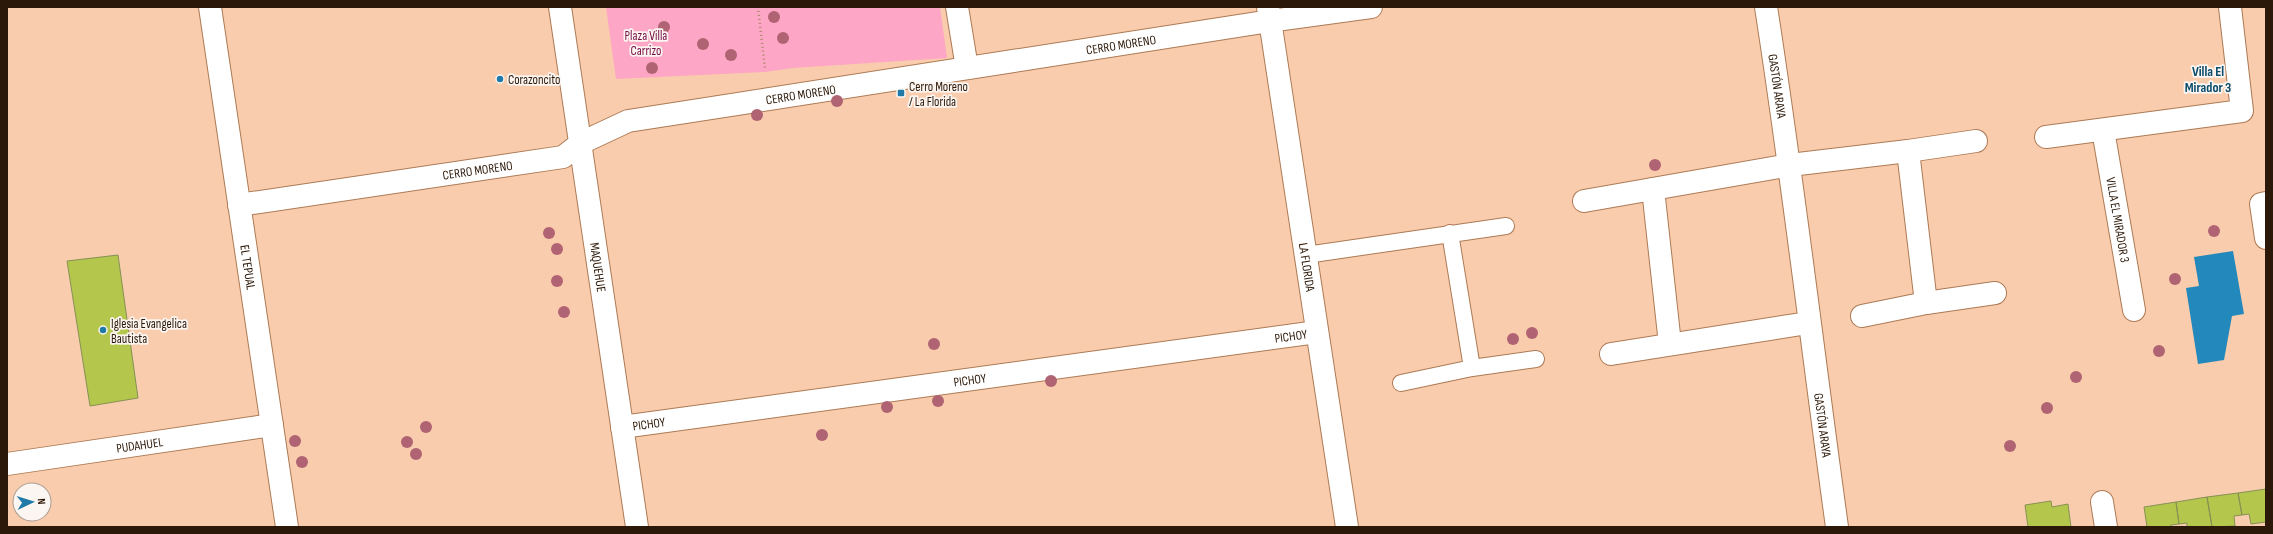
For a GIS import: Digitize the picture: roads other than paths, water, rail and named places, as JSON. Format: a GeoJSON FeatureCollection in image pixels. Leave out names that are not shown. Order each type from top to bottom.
{"type":"FeatureCollection","features":[{"type":"Feature","properties":{"kind":"street","name":"EL TEPUAL"},"geometry":{"type":"LineString","coordinates":[[210,7],[287,527]]}},
{"type":"Feature","properties":{"kind":"street","name":"MAQUEHUE"},"geometry":{"type":"LineString","coordinates":[[560,7],[637,527]]}},
{"type":"Feature","properties":{"kind":"street"},"geometry":{"type":"LineString","coordinates":[[957,7],[967,68]]}},
{"type":"Feature","properties":{"kind":"street","name":"CERRO MORENO"},"geometry":{"type":"LineString","coordinates":[[240,205],[563,158],[581,143],[628,121],[967,68],[1269,14],[1371,7]]}},
{"type":"Feature","properties":{"kind":"street","name":"GASTÓN ARAYA"},"geometry":{"type":"LineString","coordinates":[[1766,7],[1790,165],[1808,323],[1837,527]]}},
{"type":"Feature","properties":{"kind":"street"},"geometry":{"type":"LineString","coordinates":[[2046,137],[2242,111],[2230,7]]}},
{"type":"Feature","properties":{"kind":"street","name":"LA FLORIDA"},"geometry":{"type":"LineString","coordinates":[[1269,14],[1347,527]]}},
{"type":"Feature","properties":{"kind":"street","name":"VILLA EL MIRADOR 3"},"geometry":{"type":"LineString","coordinates":[[2103,130],[2134,310]]}},
{"type":"Feature","properties":{"kind":"street"},"geometry":{"type":"LineString","coordinates":[[1584,201],[1790,165],[1908,151],[1976,141]]}},
{"type":"Feature","properties":{"kind":"street"},"geometry":{"type":"LineString","coordinates":[[1908,151],[1926,303]]}},
{"type":"Feature","properties":{"kind":"street"},"geometry":{"type":"LineString","coordinates":[[1653,189],[1670,344]]}},
{"type":"Feature","properties":{"kind":"street"},"geometry":{"type":"LineString","coordinates":[[2266,203],[2260,204],[2266,238]]}},
{"type":"Feature","properties":{"kind":"street"},"geometry":{"type":"LineString","coordinates":[[1862,316],[1926,303],[1995,294]]}},
{"type":"Feature","properties":{"kind":"street"},"geometry":{"type":"LineString","coordinates":[[1611,354],[1808,323]]}},
{"type":"Feature","properties":{"kind":"street","name":"PICHOY"},"geometry":{"type":"LineString","coordinates":[[622,427],[1317,332]]}},
{"type":"Feature","properties":{"kind":"street","name":"PUDAHUEL"},"geometry":{"type":"LineString","coordinates":[[7,464],[272,425]]}},
{"type":"Feature","properties":{"kind":"street"},"geometry":{"type":"LineString","coordinates":[[2102,502],[2106,527]]}},
{"type":"Feature","properties":{"kind":"lane"},"geometry":{"type":"LineString","coordinates":[[1306,255],[1506,226]]}},
{"type":"Feature","properties":{"kind":"lane"},"geometry":{"type":"LineString","coordinates":[[1450,233],[1472,368]]}},
{"type":"Feature","properties":{"kind":"lane"},"geometry":{"type":"LineString","coordinates":[[1402,383],[1472,368],[1536,359]]}},
{"type":"Feature","properties":{"kind":"water"},"geometry":{"type":"Polygon","coordinates":[[[2233,251],[2244,314],[2232,316],[2224,360],[2198,364],[2186,288],[2199,286],[2194,257],[2233,251]]]}},
{"type":"Feature","properties":{"kind":"place","name":"Corazoncito"},"geometry":{"type":"Point","coordinates":[500,79]}},
{"type":"Feature","properties":{"kind":"place","name":"Cerro Moreno / La Florida"},"geometry":{"type":"Point","coordinates":[901,93]}},
{"type":"Feature","properties":{"kind":"place","name":"Iglesia Evangelica Bautista"},"geometry":{"type":"Point","coordinates":[103,330]}},
{"type":"Feature","properties":{"kind":"district","name":"Villa El Mirador 3"},"geometry":{"type":"Point","coordinates":[2208,80]}},
{"type":"Feature","properties":{"kind":"park label","name":"Plaza Villa Carrizo"},"geometry":{"type":"Point","coordinates":[646,42]}}]}
